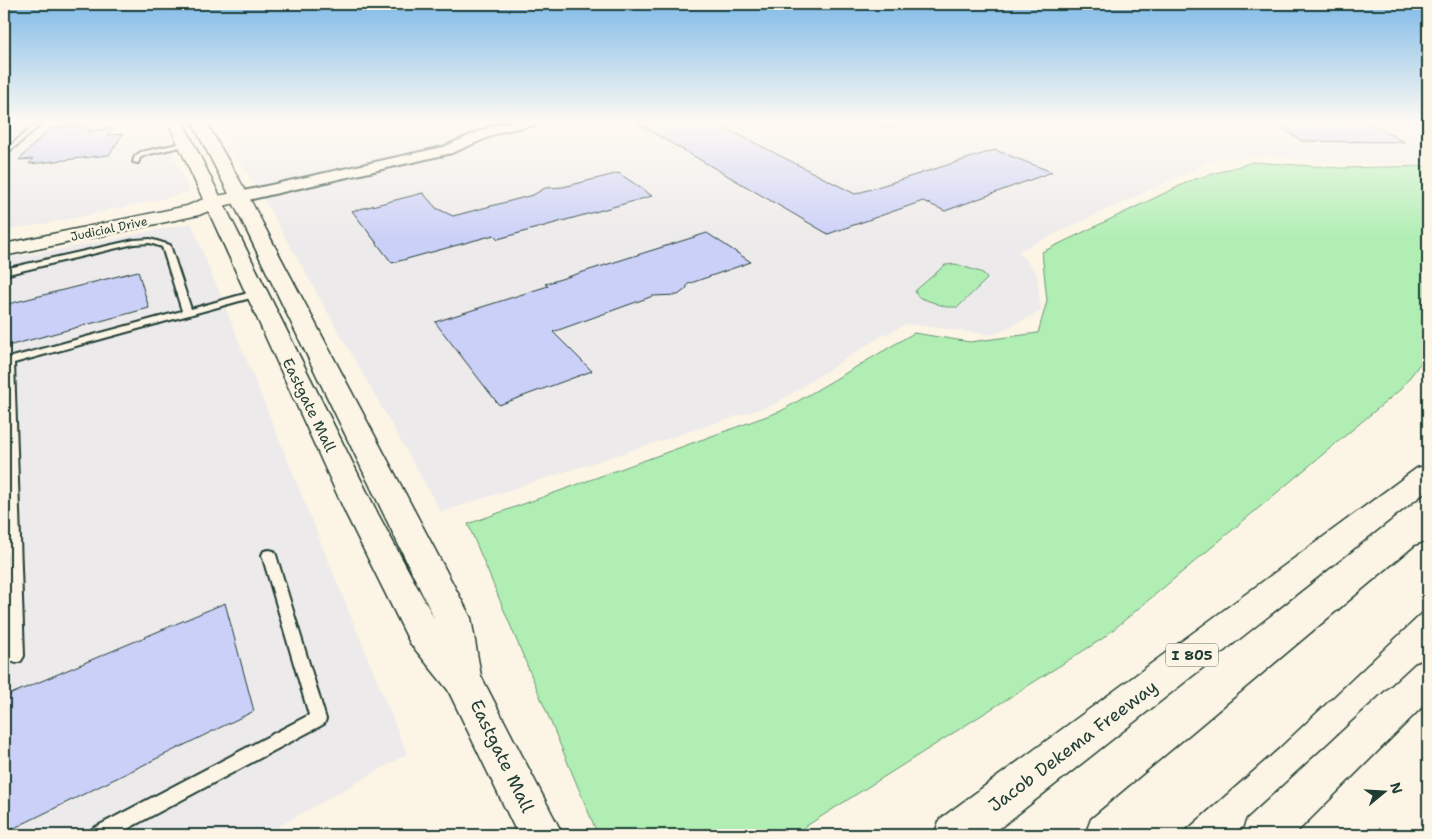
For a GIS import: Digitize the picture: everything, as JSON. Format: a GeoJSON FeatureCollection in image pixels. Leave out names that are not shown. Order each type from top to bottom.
{"type":"FeatureCollection","features":[{"type":"Feature","properties":{"kind":"main road","name":"Eastgate Mall"},"geometry":{"type":"LineString","coordinates":[[199,161],[226,200],[452,618],[462,678]]}},
{"type":"Feature","properties":{"kind":"main road","name":"Eastgate Mall"},"geometry":{"type":"LineString","coordinates":[[213,161],[256,294],[362,514],[423,632],[462,678],[541,835]]}},
{"type":"Feature","properties":{"kind":"main road","name":"Judicial Drive"},"geometry":{"type":"LineString","coordinates":[[4,238],[184,202],[226,200]]}},
{"type":"Feature","properties":{"kind":"main road","name":"Judicial Drive"},"geometry":{"type":"LineString","coordinates":[[4,250],[192,211],[226,200]]}},
{"type":"Feature","properties":{"kind":"main road","name":"Jacob Dekema Freeway"},"geometry":{"type":"LineString","coordinates":[[956,835],[1428,475]]}},
{"type":"Feature","properties":{"kind":"main road"},"geometry":{"type":"LineString","coordinates":[[1107,835],[1428,555]]}},
{"type":"Feature","properties":{"kind":"main road"},"geometry":{"type":"LineString","coordinates":[[1146,835],[1265,733],[1428,585]]}},
{"type":"Feature","properties":{"kind":"main road"},"geometry":{"type":"LineString","coordinates":[[1263,835],[1428,676]]}},
{"type":"Feature","properties":{"kind":"street","name":"Judicial Drive"},"geometry":{"type":"LineString","coordinates":[[226,200],[398,161]]}},
{"type":"Feature","properties":{"kind":"lane"},"geometry":{"type":"LineString","coordinates":[[4,272],[134,242],[158,242],[166,245],[188,311]]}},
{"type":"Feature","properties":{"kind":"lane"},"geometry":{"type":"LineString","coordinates":[[16,656],[8,482],[9,361],[256,294]]}},
{"type":"Feature","properties":{"kind":"lane"},"geometry":{"type":"LineString","coordinates":[[98,835],[318,719],[269,555]]}},
{"type":"Feature","properties":{"kind":"shaded area"},"geometry":{"type":"Polygon","coordinates":[[[4,161],[176,161],[189,191],[175,196],[50,223],[4,230],[4,161]]]}},
{"type":"Feature","properties":{"kind":"shaded area"},"geometry":{"type":"Polygon","coordinates":[[[240,161],[1211,161],[1018,251],[1037,274],[1041,311],[994,335],[907,324],[880,337],[775,404],[441,512],[264,200],[240,161]]]}},
{"type":"Feature","properties":{"kind":"shaded area"},"geometry":{"type":"Polygon","coordinates":[[[1329,161],[1428,161],[1419,164],[1329,161]]]}},
{"type":"Feature","properties":{"kind":"shaded area"},"geometry":{"type":"Polygon","coordinates":[[[191,223],[407,754],[264,835],[4,835],[4,258],[52,251],[191,223]]]}},
{"type":"Feature","properties":{"kind":"green space"},"geometry":{"type":"Polygon","coordinates":[[[1253,162],[1341,168],[1428,166],[1428,353],[1401,389],[1102,639],[792,835],[598,835],[468,524],[781,411],[914,333],[970,342],[1038,333],[1047,301],[1042,252],[1192,180],[1253,162]]]}},
{"type":"Feature","properties":{"kind":"green space"},"geometry":{"type":"Polygon","coordinates":[[[956,264],[983,273],[987,279],[958,307],[946,307],[918,297],[915,291],[945,265],[956,264]]]}},
{"type":"Feature","properties":{"kind":"building"},"geometry":{"type":"Polygon","coordinates":[[[31,161],[54,161],[29,164],[31,161]]]}},
{"type":"Feature","properties":{"kind":"building"},"geometry":{"type":"Polygon","coordinates":[[[702,161],[791,161],[855,194],[960,161],[1024,161],[1052,172],[945,211],[923,201],[828,234],[702,161]]]}},
{"type":"Feature","properties":{"kind":"building"},"geometry":{"type":"Polygon","coordinates":[[[619,173],[652,196],[498,239],[494,235],[392,263],[352,211],[423,193],[436,208],[453,216],[533,195],[545,188],[563,187],[619,173]]]}},
{"type":"Feature","properties":{"kind":"building"},"geometry":{"type":"Polygon","coordinates":[[[707,233],[751,262],[688,284],[686,289],[678,295],[653,296],[553,332],[592,371],[499,405],[435,322],[548,286],[545,284],[707,233]]]}},
{"type":"Feature","properties":{"kind":"building"},"geometry":{"type":"Polygon","coordinates":[[[138,271],[149,308],[4,347],[4,305],[138,271]]]}},
{"type":"Feature","properties":{"kind":"building"},"geometry":{"type":"Polygon","coordinates":[[[225,603],[254,711],[4,833],[4,697],[225,603]]]}}]}
